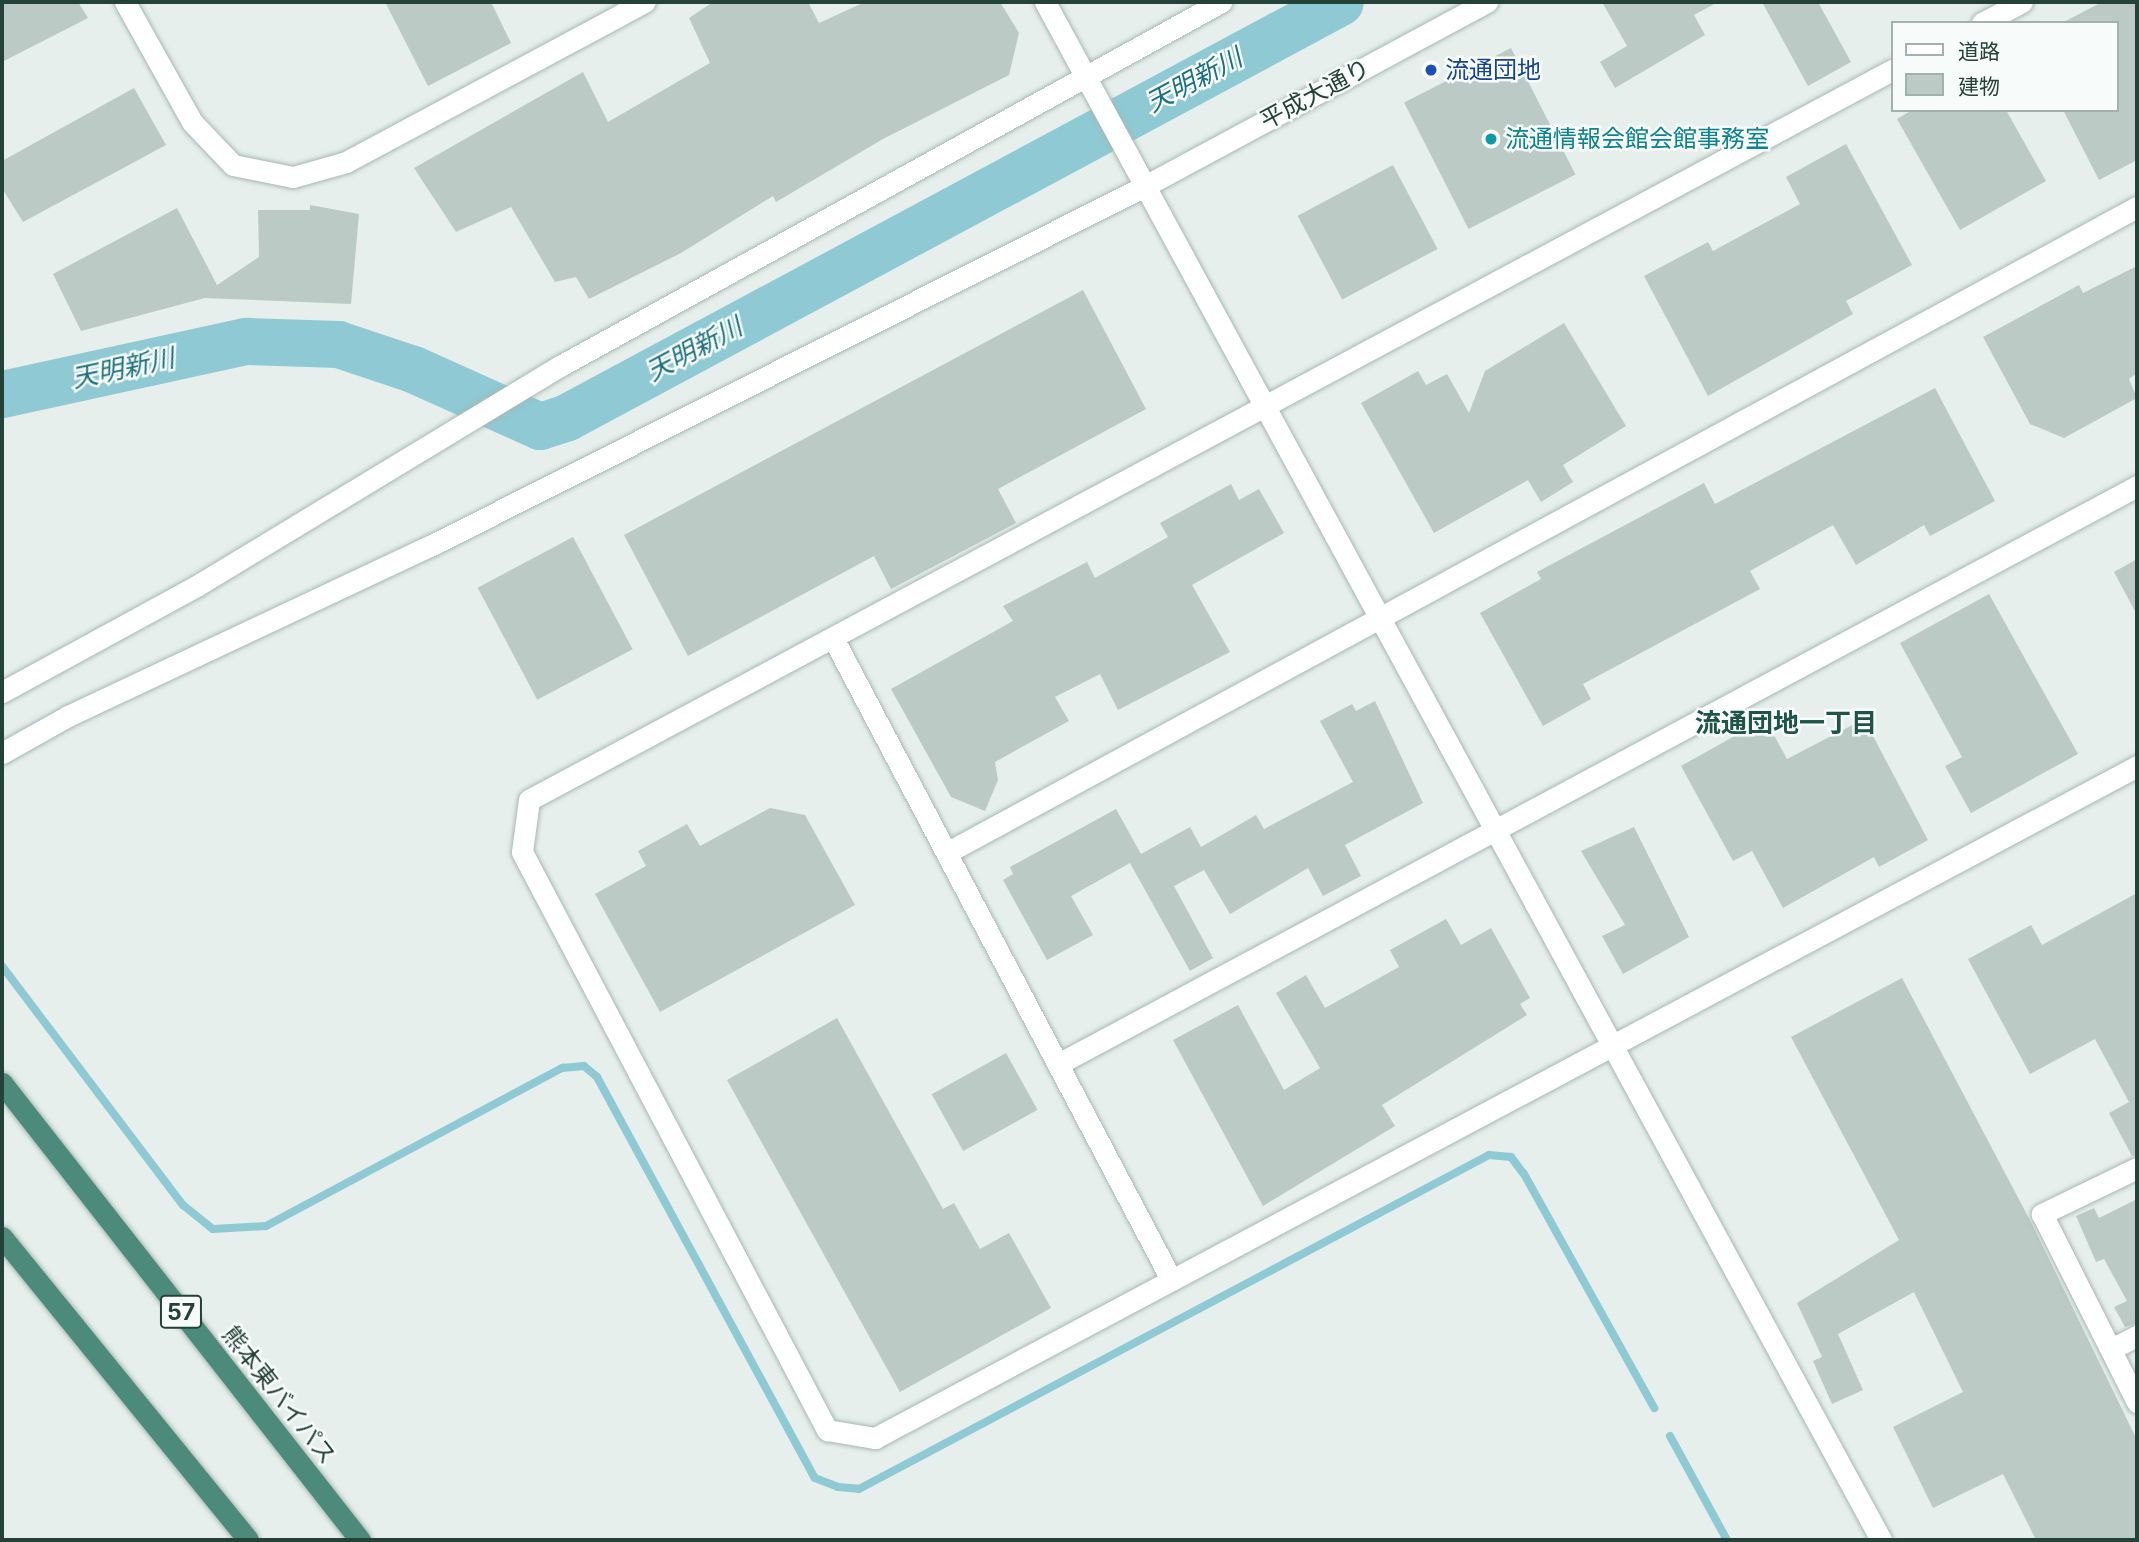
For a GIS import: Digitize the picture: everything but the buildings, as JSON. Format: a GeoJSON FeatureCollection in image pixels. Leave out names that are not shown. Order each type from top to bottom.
{"type":"FeatureCollection","features":[{"type":"Feature","properties":{"kind":"highway","name":"熊本東バイパス"},"geometry":{"type":"LineString","coordinates":[[2,1083],[360,1540]]}},
{"type":"Feature","properties":{"kind":"highway"},"geometry":{"type":"LineString","coordinates":[[2,1237],[248,1540]]}},
{"type":"Feature","properties":{"kind":"street"},"geometry":{"type":"LineString","coordinates":[[125,2],[192,122],[233,165],[293,177],[346,162],[645,2]]}},
{"type":"Feature","properties":{"kind":"street"},"geometry":{"type":"LineString","coordinates":[[1045,2],[1100,110],[1495,833],[1612,1041],[1881,1540]]}},
{"type":"Feature","properties":{"kind":"street"},"geometry":{"type":"LineString","coordinates":[[2,692],[427,449],[560,366],[1082,74],[1221,2]]}},
{"type":"Feature","properties":{"kind":"street","name":"平成大通り"},"geometry":{"type":"LineString","coordinates":[[2,753],[68,716],[430,545],[1137,178],[1487,2]]}},
{"type":"Feature","properties":{"kind":"street"},"geometry":{"type":"LineString","coordinates":[[1986,21],[2021,2]]}},
{"type":"Feature","properties":{"kind":"street"},"geometry":{"type":"LineString","coordinates":[[1890,71],[1262,404],[529,800],[522,852],[827,1430],[875,1438],[1612,1041],[2137,766]]}},
{"type":"Feature","properties":{"kind":"street"},"geometry":{"type":"LineString","coordinates":[[948,852],[2137,207]]}},
{"type":"Feature","properties":{"kind":"street"},"geometry":{"type":"LineString","coordinates":[[1060,1063],[1495,833],[2137,486]]}},
{"type":"Feature","properties":{"kind":"street"},"geometry":{"type":"LineString","coordinates":[[833,638],[1060,1063],[1171,1279]]}},
{"type":"Feature","properties":{"kind":"street"},"geometry":{"type":"LineString","coordinates":[[2137,1168],[2042,1214],[2137,1402]]}},
{"type":"Feature","properties":{"kind":"street"},"geometry":{"type":"LineString","coordinates":[[2111,1349],[2137,1336]]}},
{"type":"Feature","properties":{"kind":"waterway","name":"天明新川"},"geometry":{"type":"LineString","coordinates":[[2,394],[246,341],[338,344],[413,369],[540,426],[567,417],[1340,2]]}},
{"type":"Feature","properties":{"kind":"waterway"},"geometry":{"type":"LineString","coordinates":[[2,966],[183,1205],[213,1229],[266,1226],[562,1068],[584,1066],[597,1077],[815,1478],[838,1487],[859,1489],[1489,1155],[1511,1157],[1524,1174],[1654,1408]]}},
{"type":"Feature","properties":{"kind":"waterway"},"geometry":{"type":"LineString","coordinates":[[1670,1436],[1727,1540]]}},
{"type":"Feature","properties":{"kind":"place","name":"流通団地"},"geometry":{"type":"Point","coordinates":[1431,70]}},
{"type":"Feature","properties":{"kind":"place","name":"流通情報会館会館事務室"},"geometry":{"type":"Point","coordinates":[1491,139]}},
{"type":"Feature","properties":{"kind":"district","name":"流通団地一丁目"},"geometry":{"type":"Point","coordinates":[1786,723]}}]}
